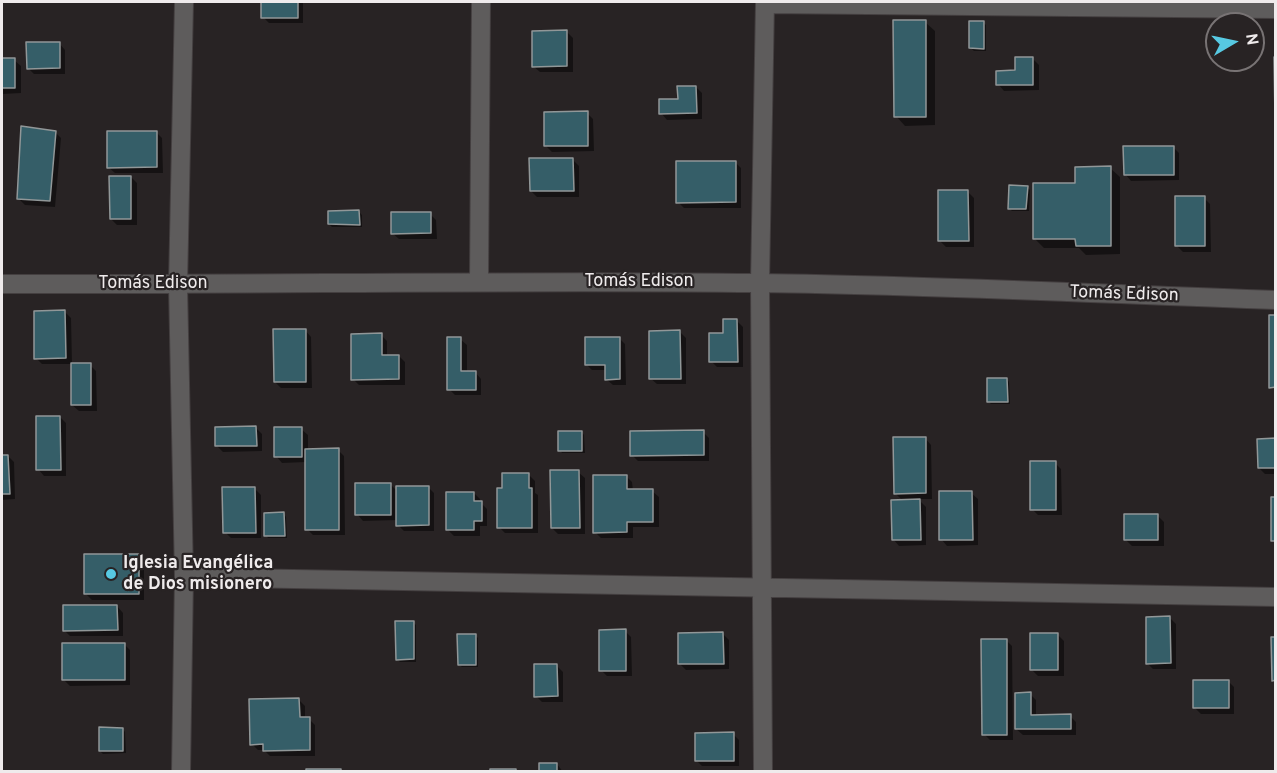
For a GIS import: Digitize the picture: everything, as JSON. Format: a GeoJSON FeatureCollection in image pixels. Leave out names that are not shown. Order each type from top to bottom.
{"type":"FeatureCollection","features":[{"type":"Feature","properties":{"kind":"street"},"geometry":{"type":"LineString","coordinates":[[182,771],[184,577],[178,285],[184,2]]}},
{"type":"Feature","properties":{"kind":"street"},"geometry":{"type":"LineString","coordinates":[[479,281],[481,2]]}},
{"type":"Feature","properties":{"kind":"street"},"geometry":{"type":"LineString","coordinates":[[763,771],[760,283],[765,3],[1275,9]]}},
{"type":"Feature","properties":{"kind":"street","name":"Tomás Edison"},"geometry":{"type":"LineString","coordinates":[[2,284],[178,285],[479,281],[760,283],[1275,300]]}},
{"type":"Feature","properties":{"kind":"street"},"geometry":{"type":"LineString","coordinates":[[184,577],[1275,597]]}},
{"type":"Feature","properties":{"kind":"building"},"geometry":{"type":"Polygon","coordinates":[[[261,2],[298,2],[298,18],[261,18],[261,2]]]}},
{"type":"Feature","properties":{"kind":"building"},"geometry":{"type":"Polygon","coordinates":[[[893,20],[926,20],[926,117],[894,117],[893,20]]]}},
{"type":"Feature","properties":{"kind":"building"},"geometry":{"type":"Polygon","coordinates":[[[969,21],[984,21],[984,49],[969,48],[969,21]]]}},
{"type":"Feature","properties":{"kind":"building"},"geometry":{"type":"Polygon","coordinates":[[[567,30],[567,66],[532,67],[532,31],[567,30]]]}},
{"type":"Feature","properties":{"kind":"building"},"geometry":{"type":"Polygon","coordinates":[[[26,42],[60,42],[60,68],[27,69],[26,42]]]}},
{"type":"Feature","properties":{"kind":"building"},"geometry":{"type":"Polygon","coordinates":[[[1015,57],[1033,57],[1033,85],[996,85],[996,71],[1015,70],[1015,57]]]}},
{"type":"Feature","properties":{"kind":"building"},"geometry":{"type":"Polygon","coordinates":[[[1274,57],[1276,57],[1276,119],[1275,119],[1274,57]]]}},
{"type":"Feature","properties":{"kind":"building"},"geometry":{"type":"Polygon","coordinates":[[[2,58],[15,58],[15,88],[2,88],[2,58]]]}},
{"type":"Feature","properties":{"kind":"building"},"geometry":{"type":"Polygon","coordinates":[[[677,86],[696,86],[697,113],[659,114],[659,99],[678,99],[677,86]]]}},
{"type":"Feature","properties":{"kind":"building"},"geometry":{"type":"Polygon","coordinates":[[[588,111],[588,146],[544,146],[544,112],[588,111]]]}},
{"type":"Feature","properties":{"kind":"building"},"geometry":{"type":"Polygon","coordinates":[[[21,126],[56,131],[50,201],[17,199],[21,126]]]}},
{"type":"Feature","properties":{"kind":"building"},"geometry":{"type":"Polygon","coordinates":[[[107,131],[157,131],[157,167],[107,168],[107,131]]]}},
{"type":"Feature","properties":{"kind":"building"},"geometry":{"type":"Polygon","coordinates":[[[1123,146],[1174,146],[1174,175],[1124,175],[1123,146]]]}},
{"type":"Feature","properties":{"kind":"building"},"geometry":{"type":"Polygon","coordinates":[[[529,158],[573,158],[574,191],[530,191],[529,158]]]}},
{"type":"Feature","properties":{"kind":"building"},"geometry":{"type":"Polygon","coordinates":[[[676,161],[736,161],[736,202],[676,203],[676,161]]]}},
{"type":"Feature","properties":{"kind":"building"},"geometry":{"type":"Polygon","coordinates":[[[1111,166],[1111,246],[1076,246],[1075,239],[1033,239],[1033,183],[1075,183],[1075,167],[1111,166]]]}},
{"type":"Feature","properties":{"kind":"building"},"geometry":{"type":"Polygon","coordinates":[[[109,176],[131,176],[131,219],[110,219],[109,176]]]}},
{"type":"Feature","properties":{"kind":"building"},"geometry":{"type":"Polygon","coordinates":[[[1009,185],[1028,186],[1026,209],[1008,209],[1009,185]]]}},
{"type":"Feature","properties":{"kind":"building"},"geometry":{"type":"Polygon","coordinates":[[[938,190],[968,190],[969,241],[938,241],[938,190]]]}},
{"type":"Feature","properties":{"kind":"building"},"geometry":{"type":"Polygon","coordinates":[[[1175,196],[1205,196],[1205,246],[1175,246],[1175,196]]]}},
{"type":"Feature","properties":{"kind":"building"},"geometry":{"type":"Polygon","coordinates":[[[359,210],[360,225],[328,224],[328,211],[359,210]]]}},
{"type":"Feature","properties":{"kind":"building"},"geometry":{"type":"Polygon","coordinates":[[[391,212],[431,212],[431,233],[391,234],[391,212]]]}},
{"type":"Feature","properties":{"kind":"building"},"geometry":{"type":"Polygon","coordinates":[[[65,310],[66,358],[34,359],[34,311],[65,310]]]}},
{"type":"Feature","properties":{"kind":"building"},"geometry":{"type":"Polygon","coordinates":[[[1269,315],[1276,315],[1276,387],[1269,388],[1269,315]]]}},
{"type":"Feature","properties":{"kind":"building"},"geometry":{"type":"Polygon","coordinates":[[[723,319],[737,319],[738,362],[709,362],[709,333],[723,333],[723,319]]]}},
{"type":"Feature","properties":{"kind":"building"},"geometry":{"type":"Polygon","coordinates":[[[273,329],[306,329],[306,382],[274,382],[273,329]]]}},
{"type":"Feature","properties":{"kind":"building"},"geometry":{"type":"Polygon","coordinates":[[[680,330],[681,379],[649,379],[649,331],[680,330]]]}},
{"type":"Feature","properties":{"kind":"building"},"geometry":{"type":"Polygon","coordinates":[[[382,333],[382,355],[399,355],[399,379],[351,380],[351,334],[382,333]]]}},
{"type":"Feature","properties":{"kind":"building"},"geometry":{"type":"Polygon","coordinates":[[[447,337],[461,337],[461,371],[476,371],[476,390],[447,390],[447,337]]]}},
{"type":"Feature","properties":{"kind":"building"},"geometry":{"type":"Polygon","coordinates":[[[585,337],[620,337],[620,379],[605,380],[605,365],[585,365],[585,337]]]}},
{"type":"Feature","properties":{"kind":"building"},"geometry":{"type":"Polygon","coordinates":[[[71,363],[91,363],[91,405],[71,405],[71,363]]]}},
{"type":"Feature","properties":{"kind":"building"},"geometry":{"type":"Polygon","coordinates":[[[987,378],[1007,378],[1008,402],[987,402],[987,378]]]}},
{"type":"Feature","properties":{"kind":"building"},"geometry":{"type":"Polygon","coordinates":[[[36,416],[60,416],[61,470],[36,470],[36,416]]]}},
{"type":"Feature","properties":{"kind":"building"},"geometry":{"type":"Polygon","coordinates":[[[256,426],[257,446],[215,446],[215,427],[256,426]]]}},
{"type":"Feature","properties":{"kind":"building"},"geometry":{"type":"Polygon","coordinates":[[[274,427],[302,427],[302,457],[274,457],[274,427]]]}},
{"type":"Feature","properties":{"kind":"building"},"geometry":{"type":"Polygon","coordinates":[[[704,430],[704,455],[630,456],[630,431],[704,430]]]}},
{"type":"Feature","properties":{"kind":"building"},"geometry":{"type":"Polygon","coordinates":[[[558,431],[582,431],[582,451],[558,451],[558,431]]]}},
{"type":"Feature","properties":{"kind":"building"},"geometry":{"type":"Polygon","coordinates":[[[893,437],[926,437],[926,493],[894,494],[893,437]]]}},
{"type":"Feature","properties":{"kind":"building"},"geometry":{"type":"Polygon","coordinates":[[[1276,438],[1276,468],[1258,468],[1257,439],[1276,438]]]}},
{"type":"Feature","properties":{"kind":"building"},"geometry":{"type":"Polygon","coordinates":[[[339,448],[339,530],[305,530],[305,449],[339,448]]]}},
{"type":"Feature","properties":{"kind":"building"},"geometry":{"type":"Polygon","coordinates":[[[2,455],[8,455],[10,494],[2,494],[2,455]]]}},
{"type":"Feature","properties":{"kind":"building"},"geometry":{"type":"Polygon","coordinates":[[[1030,461],[1056,461],[1056,510],[1030,510],[1030,461]]]}},
{"type":"Feature","properties":{"kind":"building"},"geometry":{"type":"Polygon","coordinates":[[[550,470],[579,470],[580,528],[551,528],[550,470]]]}},
{"type":"Feature","properties":{"kind":"building"},"geometry":{"type":"Polygon","coordinates":[[[502,473],[529,473],[529,488],[532,488],[532,528],[497,528],[497,488],[502,488],[502,473]]]}},
{"type":"Feature","properties":{"kind":"building"},"geometry":{"type":"Polygon","coordinates":[[[593,475],[627,475],[627,489],[653,489],[653,522],[627,522],[627,532],[593,533],[593,475]]]}},
{"type":"Feature","properties":{"kind":"building"},"geometry":{"type":"Polygon","coordinates":[[[355,483],[391,483],[391,515],[355,515],[355,483]]]}},
{"type":"Feature","properties":{"kind":"building"},"geometry":{"type":"Polygon","coordinates":[[[396,486],[429,486],[429,525],[396,526],[396,486]]]}},
{"type":"Feature","properties":{"kind":"building"},"geometry":{"type":"Polygon","coordinates":[[[222,487],[255,487],[256,533],[223,533],[222,487]]]}},
{"type":"Feature","properties":{"kind":"building"},"geometry":{"type":"Polygon","coordinates":[[[939,491],[972,491],[973,540],[939,540],[939,491]]]}},
{"type":"Feature","properties":{"kind":"building"},"geometry":{"type":"Polygon","coordinates":[[[446,492],[474,492],[474,501],[482,501],[482,521],[474,521],[474,530],[446,530],[446,492]]]}},
{"type":"Feature","properties":{"kind":"building"},"geometry":{"type":"Polygon","coordinates":[[[1271,497],[1276,497],[1276,541],[1271,541],[1271,497]]]}},
{"type":"Feature","properties":{"kind":"building"},"geometry":{"type":"Polygon","coordinates":[[[920,499],[921,540],[892,540],[891,500],[920,499]]]}},
{"type":"Feature","properties":{"kind":"building"},"geometry":{"type":"Polygon","coordinates":[[[284,512],[285,536],[264,536],[264,513],[284,512]]]}},
{"type":"Feature","properties":{"kind":"building"},"geometry":{"type":"Polygon","coordinates":[[[1124,514],[1158,514],[1158,540],[1124,540],[1124,514]]]}},
{"type":"Feature","properties":{"kind":"building","name":"Iglesia Evangélica de Dios misionero"},"geometry":{"type":"Polygon","coordinates":[[[84,554],[139,554],[139,594],[84,594],[84,554]]]}},
{"type":"Feature","properties":{"kind":"building"},"geometry":{"type":"Polygon","coordinates":[[[63,605],[117,605],[118,630],[63,631],[63,605]]]}},
{"type":"Feature","properties":{"kind":"building"},"geometry":{"type":"Polygon","coordinates":[[[1170,616],[1171,663],[1146,664],[1146,617],[1170,616]]]}},
{"type":"Feature","properties":{"kind":"building"},"geometry":{"type":"Polygon","coordinates":[[[395,621],[414,621],[414,659],[396,660],[395,621]]]}},
{"type":"Feature","properties":{"kind":"building"},"geometry":{"type":"Polygon","coordinates":[[[626,629],[626,671],[599,671],[599,630],[626,629]]]}},
{"type":"Feature","properties":{"kind":"building"},"geometry":{"type":"Polygon","coordinates":[[[723,632],[724,664],[678,664],[678,633],[723,632]]]}},
{"type":"Feature","properties":{"kind":"building"},"geometry":{"type":"Polygon","coordinates":[[[1030,633],[1058,633],[1058,670],[1030,670],[1030,633]]]}},
{"type":"Feature","properties":{"kind":"building"},"geometry":{"type":"Polygon","coordinates":[[[457,634],[476,634],[476,665],[458,665],[457,634]]]}},
{"type":"Feature","properties":{"kind":"building"},"geometry":{"type":"Polygon","coordinates":[[[1271,637],[1276,637],[1276,680],[1272,681],[1271,637]]]}},
{"type":"Feature","properties":{"kind":"building"},"geometry":{"type":"Polygon","coordinates":[[[981,639],[1007,639],[1007,735],[982,735],[981,639]]]}},
{"type":"Feature","properties":{"kind":"building"},"geometry":{"type":"Polygon","coordinates":[[[62,643],[125,643],[125,680],[62,680],[62,643]]]}},
{"type":"Feature","properties":{"kind":"building"},"geometry":{"type":"Polygon","coordinates":[[[534,664],[557,664],[558,696],[534,697],[534,664]]]}},
{"type":"Feature","properties":{"kind":"building"},"geometry":{"type":"Polygon","coordinates":[[[1193,680],[1229,680],[1229,708],[1193,708],[1193,680]]]}},
{"type":"Feature","properties":{"kind":"building"},"geometry":{"type":"Polygon","coordinates":[[[1031,692],[1031,715],[1071,714],[1071,729],[1015,729],[1015,693],[1031,692]]]}},
{"type":"Feature","properties":{"kind":"building"},"geometry":{"type":"Polygon","coordinates":[[[299,698],[300,717],[310,717],[310,750],[263,751],[263,744],[250,745],[249,699],[299,698]]]}},
{"type":"Feature","properties":{"kind":"building"},"geometry":{"type":"Polygon","coordinates":[[[99,727],[123,728],[123,751],[99,751],[99,727]]]}},
{"type":"Feature","properties":{"kind":"building"},"geometry":{"type":"Polygon","coordinates":[[[734,732],[734,761],[695,761],[695,733],[734,732]]]}},
{"type":"Feature","properties":{"kind":"building"},"geometry":{"type":"Polygon","coordinates":[[[539,763],[557,763],[557,772],[539,772],[539,763]]]}},
{"type":"Feature","properties":{"kind":"building"},"geometry":{"type":"Polygon","coordinates":[[[306,769],[341,769],[341,772],[306,772],[306,769]]]}},
{"type":"Feature","properties":{"kind":"building"},"geometry":{"type":"Polygon","coordinates":[[[490,769],[516,769],[516,772],[490,772],[490,769]]]}},
{"type":"Feature","properties":{"kind":"place","name":"Iglesia Evangélica de Dios misionero"},"geometry":{"type":"Point","coordinates":[111,574]}}]}
